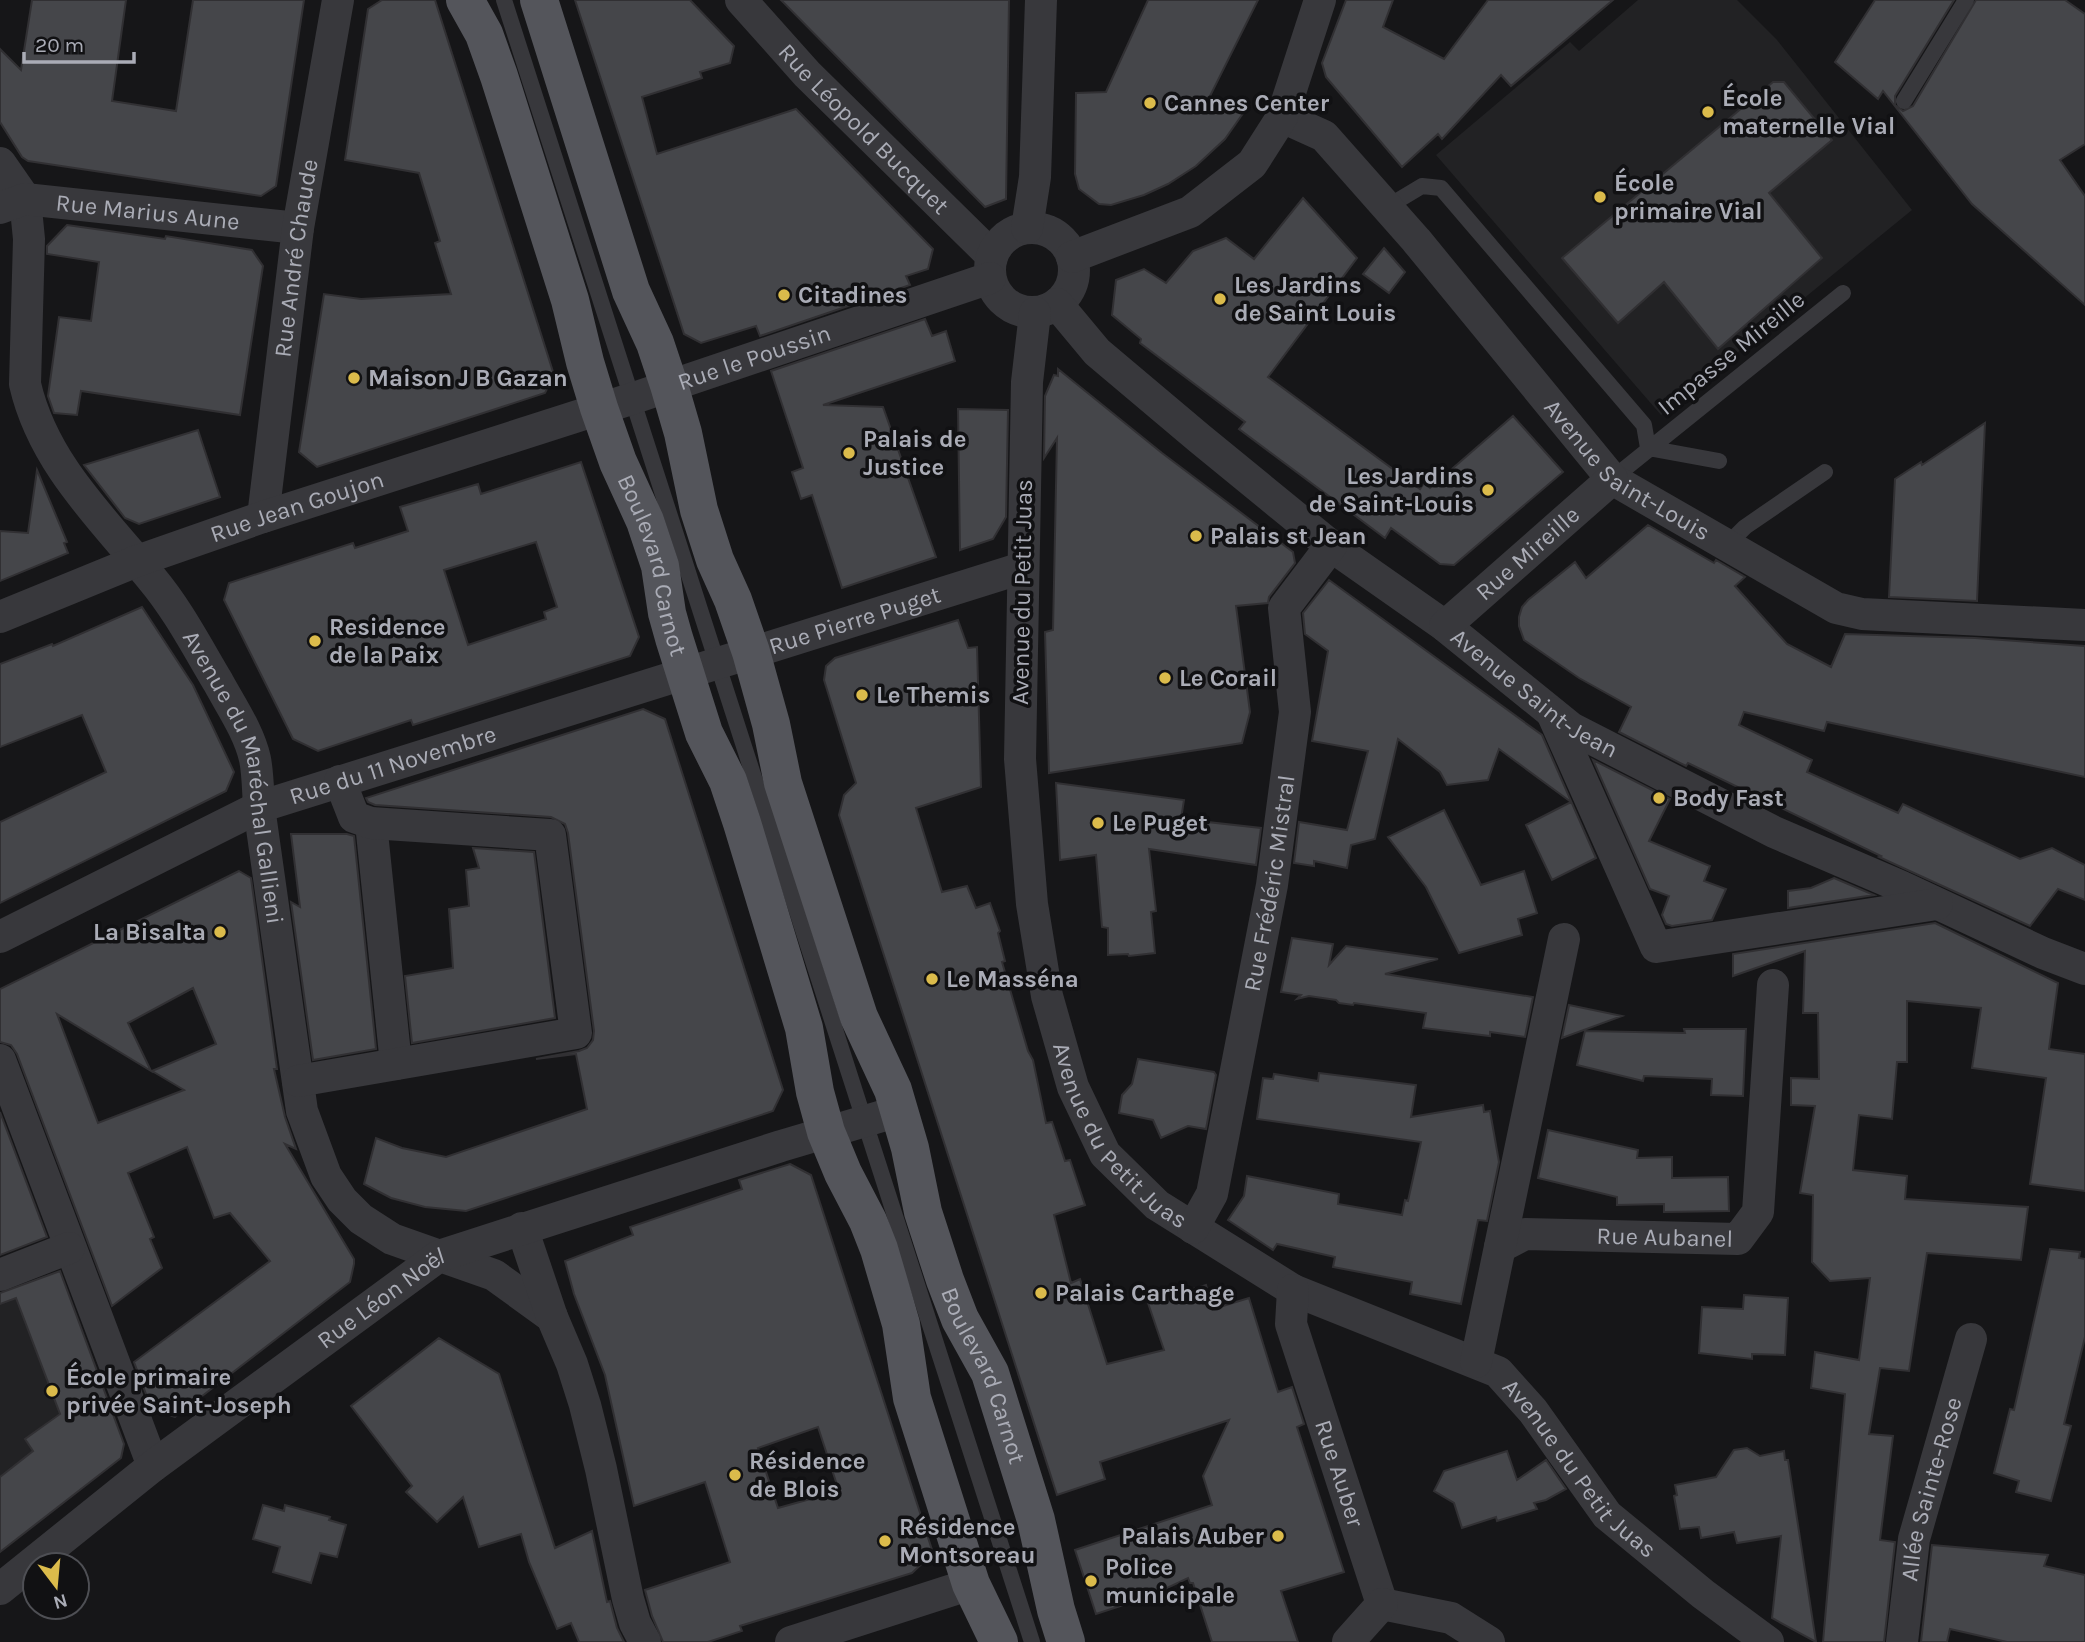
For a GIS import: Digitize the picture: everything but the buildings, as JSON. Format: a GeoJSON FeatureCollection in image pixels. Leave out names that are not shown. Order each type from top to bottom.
{"type":"FeatureCollection","features":[{"type":"Feature","properties":{"kind":"main road","name":"Boulevard Carnot"},"geometry":{"type":"LineString","coordinates":[[465,0],[484,34],[499,76],[570,300],[584,362],[617,403],[618,462],[645,521],[660,566],[667,613],[718,662],[771,724],[783,783],[859,1017],[887,1075],[882,1117],[910,1148],[923,1212],[945,1280],[960,1319],[990,1373],[1036,1520],[1066,1642]]}},
{"type":"Feature","properties":{"kind":"main road","name":"Boulevard Carnot"},"geometry":{"type":"LineString","coordinates":[[539,0],[631,291],[655,343],[669,385],[683,433],[703,523],[715,560],[733,600],[704,733],[727,781],[750,848],[804,1028],[815,1092],[826,1132],[843,1173],[869,1221],[879,1249],[901,1324],[912,1398],[971,1584],[999,1642]]}},
{"type":"Feature","properties":{"kind":"street","name":"Rue André Chaude"},"geometry":{"type":"LineString","coordinates":[[263,517],[298,228],[338,0]]}},
{"type":"Feature","properties":{"kind":"street"},"geometry":{"type":"LineString","coordinates":[[1027,228],[1035,177],[1041,0]]}},
{"type":"Feature","properties":{"kind":"street"},"geometry":{"type":"LineString","coordinates":[[1072,257],[1190,212],[1252,164],[1282,117],[1320,0]]}},
{"type":"Feature","properties":{"kind":"street","name":"Rue Léopold Bucquet"},"geometry":{"type":"LineString","coordinates":[[754,4],[807,74],[991,267]]}},
{"type":"Feature","properties":{"kind":"street","name":"Avenue Saint-Louis"},"geometry":{"type":"LineString","coordinates":[[1282,117],[1324,136],[1387,207],[1612,479],[1836,608],[1862,614],[2085,625]]}},
{"type":"Feature","properties":{"kind":"street","name":"Avenue du Maréchal Gallieni"},"geometry":{"type":"LineString","coordinates":[[0,163],[12,203],[29,239],[25,384],[30,406],[43,438],[71,482],[137,561],[183,622],[244,729],[255,759],[259,807],[302,1111],[326,1176],[342,1200],[361,1219],[392,1239],[494,1275],[552,1317]]}},
{"type":"Feature","properties":{"kind":"street","name":"Rue Marius Aune"},"geometry":{"type":"LineString","coordinates":[[12,203],[298,228]]}},
{"type":"Feature","properties":{"kind":"street"},"geometry":{"type":"LineString","coordinates":[[1027,228],[1041,229],[1055,234],[1072,257],[1073,283],[1046,309],[1011,307],[1001,300],[991,267],[997,245],[1006,237],[1027,228]]}},
{"type":"Feature","properties":{"kind":"street","name":"Rue le Poussin"},"geometry":{"type":"LineString","coordinates":[[617,403],[991,267]]}},
{"type":"Feature","properties":{"kind":"street","name":"Avenue Saint-Jean"},"geometry":{"type":"LineString","coordinates":[[1046,309],[1331,545],[1445,626],[1572,728],[1774,832],[2043,953],[2085,969]]}},
{"type":"Feature","properties":{"kind":"street","name":"Avenue du Petit Juas"},"geometry":{"type":"LineString","coordinates":[[1046,309],[1027,382],[1020,759],[1032,904],[1047,996],[1073,1087],[1105,1154],[1157,1205],[1293,1290],[1498,1372],[1533,1411],[1607,1515],[1703,1594],[1769,1642]]}},
{"type":"Feature","properties":{"kind":"street","name":"Rue Jean Goujon"},"geometry":{"type":"LineString","coordinates":[[0,617],[137,561],[263,517],[617,403]]}},
{"type":"Feature","properties":{"kind":"street","name":"Rue Mireille"},"geometry":{"type":"LineString","coordinates":[[1445,626],[1612,479]]}},
{"type":"Feature","properties":{"kind":"street","name":"Rue Frédéric Mistral"},"geometry":{"type":"LineString","coordinates":[[1193,1228],[1212,1194],[1272,885],[1295,712],[1284,608],[1331,545]]}},
{"type":"Feature","properties":{"kind":"street","name":"Rue Pierre Puget"},"geometry":{"type":"LineString","coordinates":[[718,662],[1022,568]]}},
{"type":"Feature","properties":{"kind":"street","name":"Rue du 11 Novembre"},"geometry":{"type":"LineString","coordinates":[[0,937],[259,807],[718,662]]}},
{"type":"Feature","properties":{"kind":"street"},"geometry":{"type":"LineString","coordinates":[[1552,712],[1656,947],[1937,904]]}},
{"type":"Feature","properties":{"kind":"street"},"geometry":{"type":"LineString","coordinates":[[298,1081],[576,1033],[550,835],[371,823],[354,817],[340,782]]}},
{"type":"Feature","properties":{"kind":"street"},"geometry":{"type":"LineString","coordinates":[[371,823],[396,1064]]}},
{"type":"Feature","properties":{"kind":"street"},"geometry":{"type":"LineString","coordinates":[[1476,1362],[1564,939]]}},
{"type":"Feature","properties":{"kind":"street","name":"Rue Aubanel"},"geometry":{"type":"LineString","coordinates":[[1500,1247],[1525,1234],[1738,1239],[1758,1212],[1773,985]]}},
{"type":"Feature","properties":{"kind":"street"},"geometry":{"type":"LineString","coordinates":[[0,1060],[153,1466]]}},
{"type":"Feature","properties":{"kind":"street"},"geometry":{"type":"LineString","coordinates":[[826,1132],[882,1117]]}},
{"type":"Feature","properties":{"kind":"street","name":"Rue Léon Noël"},"geometry":{"type":"LineString","coordinates":[[0,1589],[153,1466],[439,1256],[826,1132]]}},
{"type":"Feature","properties":{"kind":"street"},"geometry":{"type":"LineString","coordinates":[[522,1228],[585,1405],[628,1599],[635,1623],[645,1642]]}},
{"type":"Feature","properties":{"kind":"street"},"geometry":{"type":"LineString","coordinates":[[0,1275],[69,1248]]}},
{"type":"Feature","properties":{"kind":"street","name":"Rue Auber"},"geometry":{"type":"LineString","coordinates":[[1293,1290],[1292,1324],[1382,1604]]}},
{"type":"Feature","properties":{"kind":"street","name":"Allée Sainte-Rose"},"geometry":{"type":"LineString","coordinates":[[1902,1642],[1914,1539],[1971,1339]]}},
{"type":"Feature","properties":{"kind":"street"},"geometry":{"type":"LineString","coordinates":[[791,1642],[971,1584]]}},
{"type":"Feature","properties":{"kind":"street"},"geometry":{"type":"LineString","coordinates":[[1348,1642],[1382,1604],[1451,1618],[1489,1642]]}},
{"type":"Feature","properties":{"kind":"lane"},"geometry":{"type":"LineString","coordinates":[[504,0],[617,403]]}},
{"type":"Feature","properties":{"kind":"lane"},"geometry":{"type":"LineString","coordinates":[[1904,101],[1966,0]]}},
{"type":"Feature","properties":{"kind":"lane"},"geometry":{"type":"LineString","coordinates":[[1387,207],[1422,186],[1441,188],[1644,425],[1648,448],[1718,461]]}},
{"type":"Feature","properties":{"kind":"lane","name":"Impasse Mireille"},"geometry":{"type":"LineString","coordinates":[[1612,479],[1843,293]]}},
{"type":"Feature","properties":{"kind":"lane"},"geometry":{"type":"LineString","coordinates":[[1727,545],[1745,527],[1825,472]]}},
{"type":"Feature","properties":{"kind":"lane"},"geometry":{"type":"LineString","coordinates":[[882,1117],[1032,1642]]}},
{"type":"Feature","properties":{"kind":"shaded area"},"geometry":{"type":"Polygon","coordinates":[[[1638,0],[1737,0],[1777,40],[1912,210],[1661,415],[1436,155],[1570,42],[1579,51],[1638,0]]]}},
{"type":"Feature","properties":{"kind":"shaded area","name":"École primaire privée Saint-Joseph"},"geometry":{"type":"Polygon","coordinates":[[[51,1276],[107,1399],[57,1415],[25,1439],[33,1451],[50,1438],[0,1499],[0,1296],[51,1276]]]}},
{"type":"Feature","properties":{"kind":"place","name":"Cannes Center"},"geometry":{"type":"Point","coordinates":[1150,103]}},
{"type":"Feature","properties":{"kind":"place","name":"École maternelle Vial"},"geometry":{"type":"Point","coordinates":[1708,112]}},
{"type":"Feature","properties":{"kind":"place","name":"École primaire Vial"},"geometry":{"type":"Point","coordinates":[1600,197]}},
{"type":"Feature","properties":{"kind":"place","name":"Citadines"},"geometry":{"type":"Point","coordinates":[784,295]}},
{"type":"Feature","properties":{"kind":"place","name":"Les Jardins de Saint Louis"},"geometry":{"type":"Point","coordinates":[1220,299]}},
{"type":"Feature","properties":{"kind":"place","name":"Maison J B Gazan"},"geometry":{"type":"Point","coordinates":[354,378]}},
{"type":"Feature","properties":{"kind":"place","name":"Palais de Justice"},"geometry":{"type":"Point","coordinates":[849,453]}},
{"type":"Feature","properties":{"kind":"place","name":"Les Jardins de Saint-Louis"},"geometry":{"type":"Point","coordinates":[1488,490]}},
{"type":"Feature","properties":{"kind":"place","name":"Palais st Jean"},"geometry":{"type":"Point","coordinates":[1196,536]}},
{"type":"Feature","properties":{"kind":"place","name":"Residence de la Paix"},"geometry":{"type":"Point","coordinates":[315,641]}},
{"type":"Feature","properties":{"kind":"place","name":"Le Corail"},"geometry":{"type":"Point","coordinates":[1165,678]}},
{"type":"Feature","properties":{"kind":"place","name":"Le Themis"},"geometry":{"type":"Point","coordinates":[862,695]}},
{"type":"Feature","properties":{"kind":"place","name":"Body Fast"},"geometry":{"type":"Point","coordinates":[1659,798]}},
{"type":"Feature","properties":{"kind":"place","name":"Le Puget"},"geometry":{"type":"Point","coordinates":[1098,823]}},
{"type":"Feature","properties":{"kind":"place","name":"La Bisalta"},"geometry":{"type":"Point","coordinates":[220,932]}},
{"type":"Feature","properties":{"kind":"place","name":"Le Masséna"},"geometry":{"type":"Point","coordinates":[932,979]}},
{"type":"Feature","properties":{"kind":"place","name":"Palais Carthage"},"geometry":{"type":"Point","coordinates":[1041,1293]}},
{"type":"Feature","properties":{"kind":"place","name":"École primaire privée Saint-Joseph"},"geometry":{"type":"Point","coordinates":[52,1391]}},
{"type":"Feature","properties":{"kind":"place","name":"Résidence de Blois"},"geometry":{"type":"Point","coordinates":[735,1475]}},
{"type":"Feature","properties":{"kind":"place","name":"Palais Auber"},"geometry":{"type":"Point","coordinates":[1278,1536]}},
{"type":"Feature","properties":{"kind":"place","name":"Résidence Montsoreau"},"geometry":{"type":"Point","coordinates":[885,1541]}},
{"type":"Feature","properties":{"kind":"place","name":"Police municipale"},"geometry":{"type":"Point","coordinates":[1091,1581]}}]}
